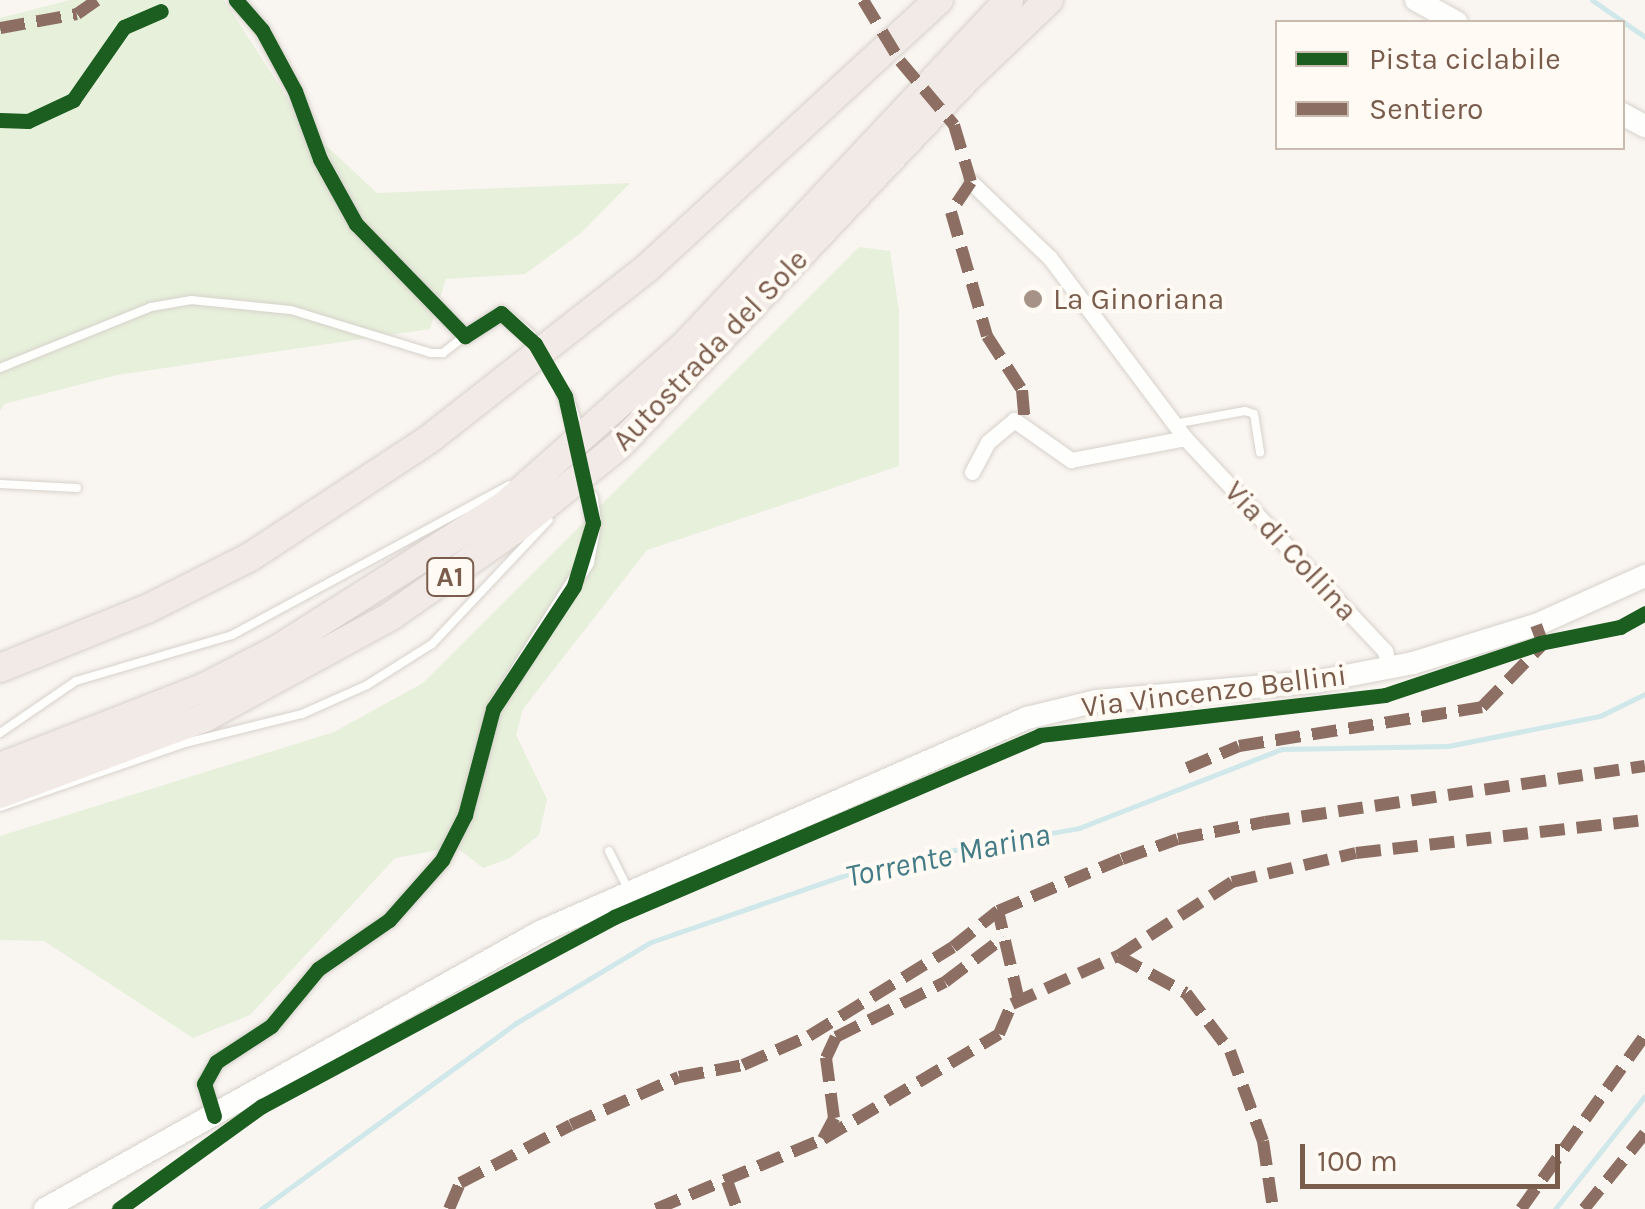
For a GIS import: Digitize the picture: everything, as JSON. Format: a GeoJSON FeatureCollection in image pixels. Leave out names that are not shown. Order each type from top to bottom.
{"type":"FeatureCollection","features":[{"type":"Feature","properties":{"kind":"highway"},"geometry":{"type":"LineString","coordinates":[[0,668],[147,608],[250,556],[428,440],[646,270],[939,0]]}},
{"type":"Feature","properties":{"kind":"highway","name":"Autostrada del Sole"},"geometry":{"type":"LineString","coordinates":[[0,794],[206,717],[391,616],[563,492],[699,366],[807,230],[1009,0]]}},
{"type":"Feature","properties":{"kind":"highway","name":"Autostrada del Sole"},"geometry":{"type":"LineString","coordinates":[[0,767],[99,732],[278,650],[375,594],[684,346],[1049,0]]}},
{"type":"Feature","properties":{"kind":"main road"},"geometry":{"type":"LineString","coordinates":[[1416,0],[1452,20]]}},
{"type":"Feature","properties":{"kind":"main road","name":"Via Vincenzo Bellini"},"geometry":{"type":"LineString","coordinates":[[44,1209],[540,932],[1044,713],[1096,701],[1388,668],[1502,637],[1645,576]]}},
{"type":"Feature","properties":{"kind":"street"},"geometry":{"type":"LineString","coordinates":[[236,0],[262,30],[296,91],[320,159],[356,224],[465,336],[501,313],[528,336]]}},
{"type":"Feature","properties":{"kind":"street","name":"Via di Collina"},"geometry":{"type":"LineString","coordinates":[[971,182],[1050,258],[1185,438],[1385,651],[1388,668]]}},
{"type":"Feature","properties":{"kind":"street"},"geometry":{"type":"LineString","coordinates":[[564,396],[574,438]]}},
{"type":"Feature","properties":{"kind":"street"},"geometry":{"type":"LineString","coordinates":[[972,472],[988,442],[1014,420],[1071,460],[1185,438]]}},
{"type":"Feature","properties":{"kind":"street"},"geometry":{"type":"LineString","coordinates":[[214,1116],[204,1084],[216,1062],[271,1026],[336,954],[389,920],[442,860],[465,815],[494,710],[586,562],[593,522],[590,497]]}},
{"type":"Feature","properties":{"kind":"lane"},"geometry":{"type":"LineString","coordinates":[[0,368],[140,311],[191,300],[291,310],[431,354],[443,353],[465,336]]}},
{"type":"Feature","properties":{"kind":"lane"},"geometry":{"type":"LineString","coordinates":[[660,423],[699,366]]}},
{"type":"Feature","properties":{"kind":"lane"},"geometry":{"type":"LineString","coordinates":[[1174,424],[1245,411],[1254,414],[1260,453]]}},
{"type":"Feature","properties":{"kind":"lane"},"geometry":{"type":"LineString","coordinates":[[570,503],[652,431]]}},
{"type":"Feature","properties":{"kind":"lane"},"geometry":{"type":"LineString","coordinates":[[0,732],[76,681],[211,644],[272,615],[574,438]]}},
{"type":"Feature","properties":{"kind":"lane"},"geometry":{"type":"LineString","coordinates":[[0,484],[77,488]]}},
{"type":"Feature","properties":{"kind":"lane"},"geometry":{"type":"LineString","coordinates":[[0,807],[185,743],[302,714],[367,685],[432,644],[559,511]]}},
{"type":"Feature","properties":{"kind":"lane"},"geometry":{"type":"LineString","coordinates":[[609,851],[629,892]]}},
{"type":"Feature","properties":{"kind":"green space"},"geometry":{"type":"Polygon","coordinates":[[[70,0],[224,0],[306,127],[377,193],[630,183],[581,233],[525,274],[446,279],[430,329],[117,375],[4,404],[0,411],[0,18],[70,0]]]}},
{"type":"Feature","properties":{"kind":"green space"},"geometry":{"type":"Polygon","coordinates":[[[859,247],[890,251],[899,311],[899,466],[647,550],[523,709],[516,735],[547,799],[539,835],[510,858],[483,868],[456,847],[395,858],[250,1015],[193,1038],[44,941],[0,940],[0,836],[334,732],[423,683],[859,247]]]}},
{"type":"Feature","properties":{"kind":"waterway"},"geometry":{"type":"LineString","coordinates":[[1592,0],[1621,20]]}},
{"type":"Feature","properties":{"kind":"waterway"},"geometry":{"type":"LineString","coordinates":[[1625,23],[1645,37]]}},
{"type":"Feature","properties":{"kind":"waterway","name":"Torrente Marina"},"geometry":{"type":"LineString","coordinates":[[261,1209],[516,1023],[651,942],[881,863],[1079,828],[1282,749],[1448,746],[1600,716],[1645,694]]}},
{"type":"Feature","properties":{"kind":"waterway"},"geometry":{"type":"LineString","coordinates":[[1555,1209],[1645,1096]]}},
{"type":"Feature","properties":{"kind":"tunnel"},"geometry":{"type":"LineString","coordinates":[[537,347],[565,396]]}},
{"type":"Feature","properties":{"kind":"marked path"},"geometry":{"type":"LineString","coordinates":[[0,28],[77,14],[97,0]]}},
{"type":"Feature","properties":{"kind":"marked path"},"geometry":{"type":"LineString","coordinates":[[863,0],[900,61],[954,125],[971,182],[951,212],[987,336],[1022,390],[1025,422]]}},
{"type":"Feature","properties":{"kind":"marked path"},"geometry":{"type":"LineString","coordinates":[[1187,768],[1239,746],[1482,707],[1543,644],[1536,625]]}},
{"type":"Feature","properties":{"kind":"marked path"},"geometry":{"type":"LineString","coordinates":[[1019,1001],[998,911],[1122,859],[1178,839],[1265,822],[1645,766]]}},
{"type":"Feature","properties":{"kind":"marked path"},"geometry":{"type":"LineString","coordinates":[[656,1209],[823,1139],[999,1034],[1012,1004],[1118,956],[1232,882],[1356,853],[1645,820]]}},
{"type":"Feature","properties":{"kind":"marked path"},"geometry":{"type":"LineString","coordinates":[[449,1209],[460,1183],[571,1125],[679,1077],[743,1065],[809,1036],[953,947],[998,911]]}},
{"type":"Feature","properties":{"kind":"marked path"},"geometry":{"type":"LineString","coordinates":[[823,1139],[834,1118],[826,1058],[836,1037],[945,982],[1004,937]]}},
{"type":"Feature","properties":{"kind":"marked path"},"geometry":{"type":"LineString","coordinates":[[1118,956],[1186,993],[1230,1051],[1263,1141],[1273,1209]]}},
{"type":"Feature","properties":{"kind":"marked path"},"geometry":{"type":"LineString","coordinates":[[1521,1209],[1645,1035]]}},
{"type":"Feature","properties":{"kind":"marked path"},"geometry":{"type":"LineString","coordinates":[[1584,1209],[1645,1133]]}},
{"type":"Feature","properties":{"kind":"marked path"},"geometry":{"type":"LineString","coordinates":[[727,1181],[737,1209]]}},
{"type":"Feature","properties":{"kind":"cycle path"},"geometry":{"type":"LineString","coordinates":[[214,1116],[204,1084],[216,1062],[271,1026],[318,969],[389,920],[442,860],[465,815],[493,709],[574,586],[593,523],[565,396],[535,344],[501,313],[465,336],[356,224],[320,159],[295,91],[262,30],[236,0]]}},
{"type":"Feature","properties":{"kind":"cycle path"},"geometry":{"type":"LineString","coordinates":[[0,120],[28,121],[73,100],[124,27],[161,11]]}},
{"type":"Feature","properties":{"kind":"cycle path"},"geometry":{"type":"LineString","coordinates":[[119,1209],[262,1106],[614,917],[1040,735],[1385,695],[1540,643],[1620,627],[1645,613]]}},
{"type":"Feature","properties":{"kind":"place","name":"La Ginoriana"},"geometry":{"type":"Point","coordinates":[1033,299]}}]}
